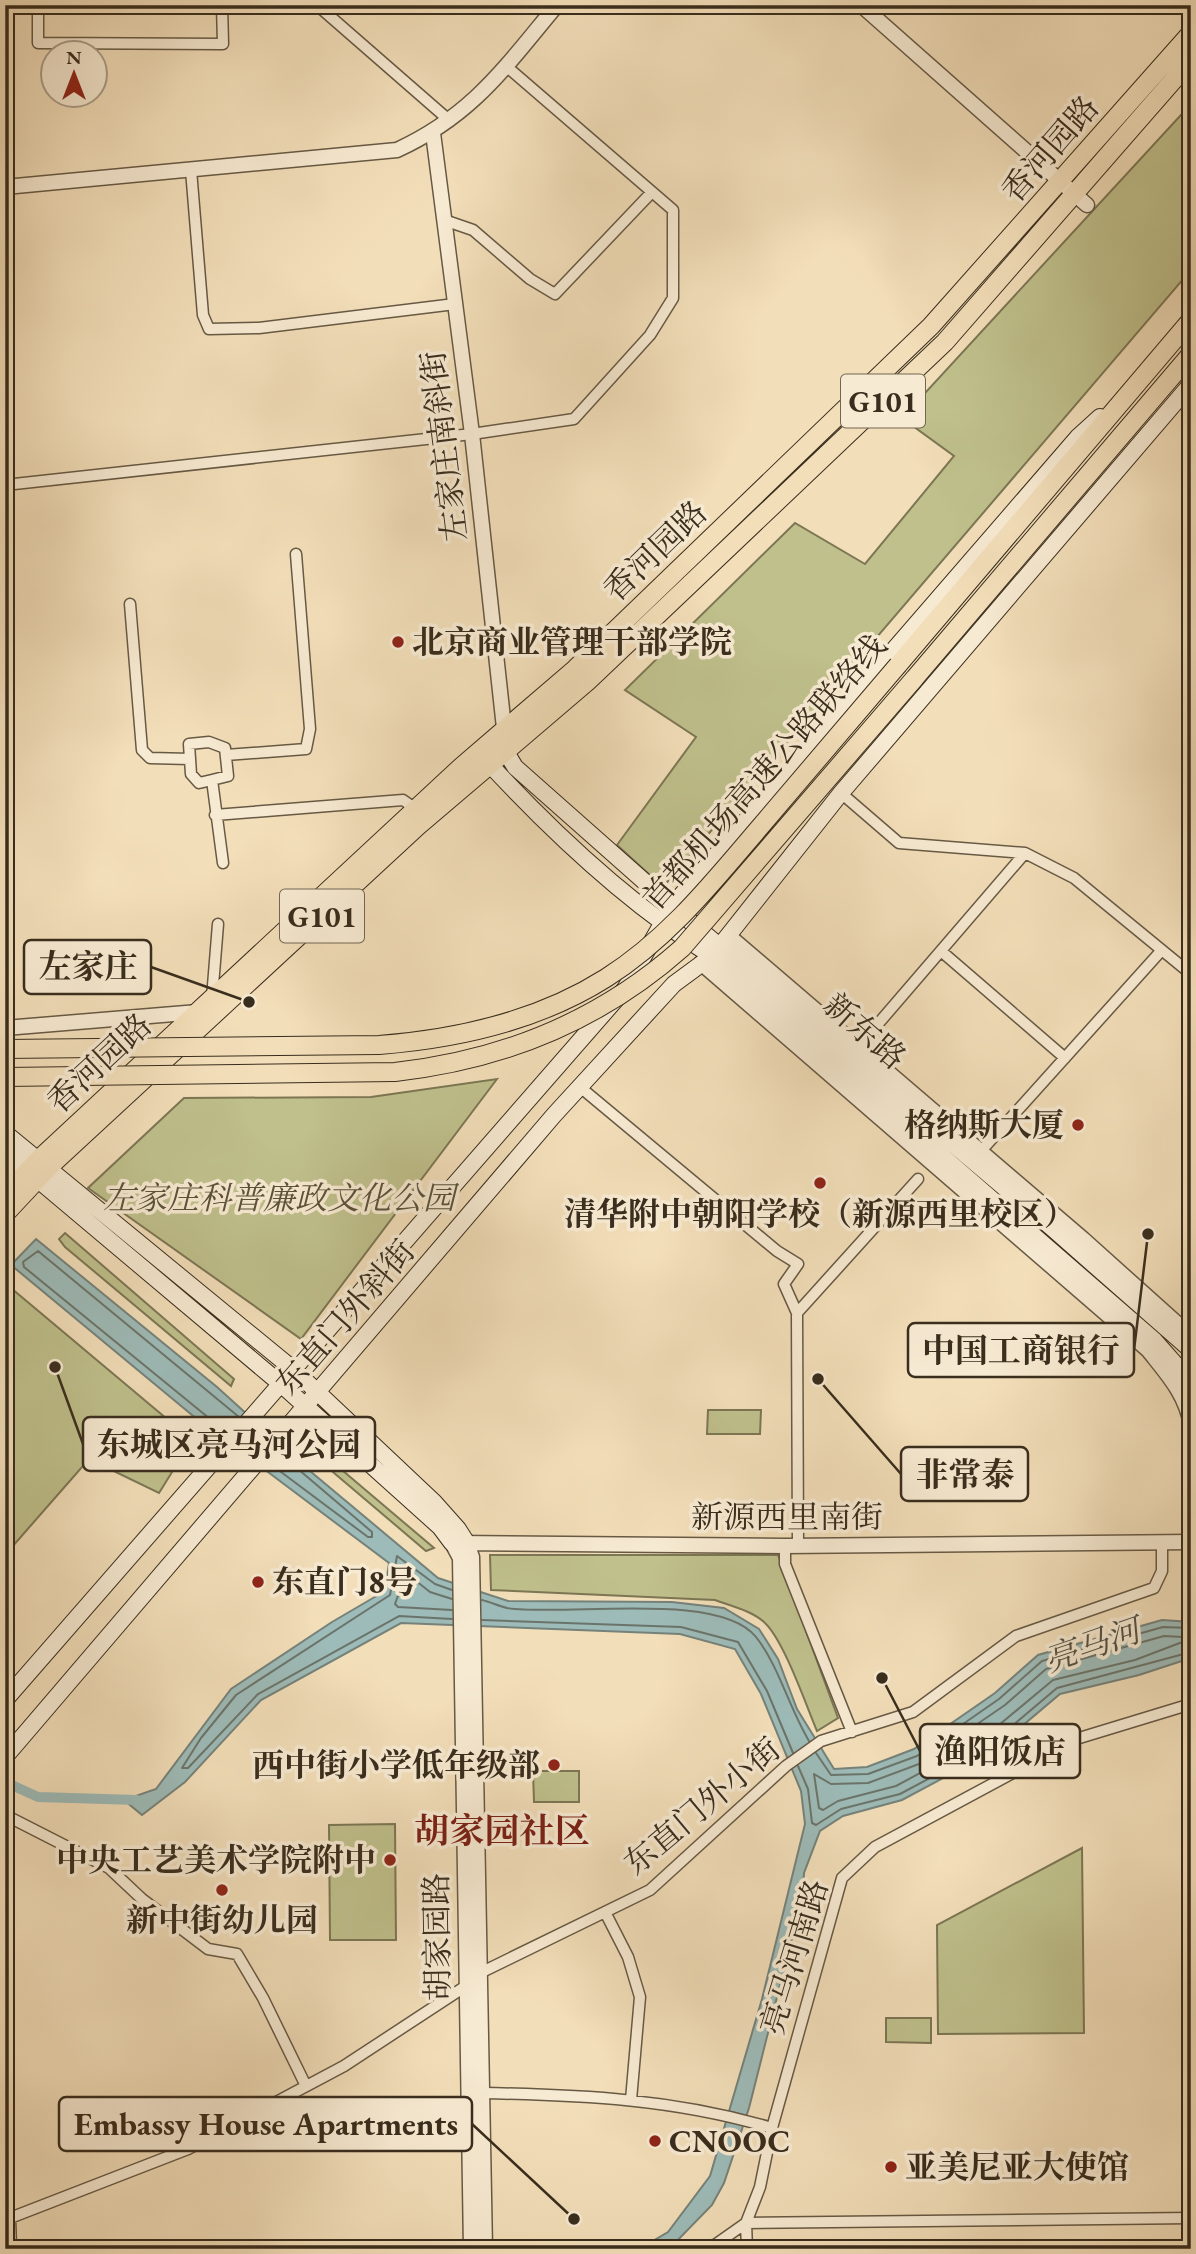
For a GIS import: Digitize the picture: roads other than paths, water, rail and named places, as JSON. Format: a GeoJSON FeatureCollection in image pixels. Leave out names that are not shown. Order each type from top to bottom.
{"type":"FeatureCollection","features":[{"type":"Feature","properties":{"kind":"highway","name":"香河园路"},"geometry":{"type":"LineString","coordinates":[[37,1169],[418,826],[484,759],[504,729],[575,669],[931,326],[1074,194],[1191,33]]}},
{"type":"Feature","properties":{"kind":"highway","name":"香河园路"},"geometry":{"type":"LineString","coordinates":[[5,1214],[13,1192],[416,809],[484,759],[506,752],[596,673],[945,342],[1191,60]]}},
{"type":"Feature","properties":{"kind":"highway","name":"首都机场高速公路联络线"},"geometry":{"type":"LineString","coordinates":[[5,1049],[379,1045],[426,1041],[464,1034],[558,1003],[615,971],[694,904],[1191,320]]}},
{"type":"Feature","properties":{"kind":"highway","name":"首都机场高速公路联络线"},"geometry":{"type":"LineString","coordinates":[[5,1077],[396,1072],[437,1068],[478,1058],[549,1034],[646,980],[682,948],[1191,354]]}},
{"type":"Feature","properties":{"kind":"main road","name":"东直门外斜街"},"geometry":{"type":"LineString","coordinates":[[5,1700],[625,989],[659,923],[672,906],[1078,437],[1145,374]]}},
{"type":"Feature","properties":{"kind":"main road","name":"东直门外斜街"},"geometry":{"type":"LineString","coordinates":[[8,1754],[580,1087],[674,985],[716,950],[841,793],[1191,384]]}},
{"type":"Feature","properties":{"kind":"main road","name":"新东路"},"geometry":{"type":"LineString","coordinates":[[506,752],[515,766],[672,906],[716,950],[1154,1340],[1191,1382]]}},
{"type":"Feature","properties":{"kind":"main road"},"geometry":{"type":"LineString","coordinates":[[484,759],[659,923],[716,950]]}},
{"type":"Feature","properties":{"kind":"main road","name":"新东路"},"geometry":{"type":"LineString","coordinates":[[716,950],[1191,1350]]}},
{"type":"Feature","properties":{"kind":"main road"},"geometry":{"type":"LineString","coordinates":[[5,1133],[37,1169],[282,1385],[463,1550]]}},
{"type":"Feature","properties":{"kind":"main road"},"geometry":{"type":"LineString","coordinates":[[5,1152],[37,1169],[295,1370],[316,1394],[434,1502],[458,1528],[463,1550]]}},
{"type":"Feature","properties":{"kind":"street"},"geometry":{"type":"LineString","coordinates":[[38,5],[38,43],[223,44],[222,5]]}},
{"type":"Feature","properties":{"kind":"street"},"geometry":{"type":"LineString","coordinates":[[317,5],[450,121]]}},
{"type":"Feature","properties":{"kind":"street"},"geometry":{"type":"LineString","coordinates":[[5,187],[397,149],[433,133],[491,85],[557,5]]}},
{"type":"Feature","properties":{"kind":"street"},"geometry":{"type":"LineString","coordinates":[[861,5],[1074,194]]}},
{"type":"Feature","properties":{"kind":"street"},"geometry":{"type":"LineString","coordinates":[[5,485],[472,434],[573,419],[650,335],[673,298],[673,209],[506,66]]}},
{"type":"Feature","properties":{"kind":"street","name":"左家庄南斜街"},"geometry":{"type":"LineString","coordinates":[[433,133],[472,434],[506,752]]}},
{"type":"Feature","properties":{"kind":"street"},"geometry":{"type":"LineString","coordinates":[[191,170],[202,314],[209,329],[272,327],[455,304]]}},
{"type":"Feature","properties":{"kind":"street"},"geometry":{"type":"LineString","coordinates":[[444,220],[473,230],[530,279],[555,294],[652,191]]}},
{"type":"Feature","properties":{"kind":"street"},"geometry":{"type":"LineString","coordinates":[[226,755],[306,749],[310,729],[296,554]]}},
{"type":"Feature","properties":{"kind":"street"},"geometry":{"type":"LineString","coordinates":[[130,604],[142,750],[150,758],[190,759]]}},
{"type":"Feature","properties":{"kind":"street"},"geometry":{"type":"LineString","coordinates":[[209,742],[225,748],[226,755],[228,776],[199,783],[191,774],[189,744],[209,742]]}},
{"type":"Feature","properties":{"kind":"street"},"geometry":{"type":"LineString","coordinates":[[212,780],[222,863]]}},
{"type":"Feature","properties":{"kind":"street"},"geometry":{"type":"LineString","coordinates":[[841,793],[899,843],[1025,853],[1074,878],[1191,974]]}},
{"type":"Feature","properties":{"kind":"street"},"geometry":{"type":"LineString","coordinates":[[215,815],[403,800],[416,809]]}},
{"type":"Feature","properties":{"kind":"street"},"geometry":{"type":"LineString","coordinates":[[859,1046],[1025,853]]}},
{"type":"Feature","properties":{"kind":"street"},"geometry":{"type":"LineString","coordinates":[[5,1028],[205,1007],[218,924]]}},
{"type":"Feature","properties":{"kind":"street"},"geometry":{"type":"LineString","coordinates":[[979,1149],[1158,949]]}},
{"type":"Feature","properties":{"kind":"street"},"geometry":{"type":"LineString","coordinates":[[716,950],[859,1046],[1191,1336]]}},
{"type":"Feature","properties":{"kind":"street"},"geometry":{"type":"LineString","coordinates":[[716,950],[1147,1350],[1174,1383],[1188,1408],[1191,1425]]}},
{"type":"Feature","properties":{"kind":"street"},"geometry":{"type":"LineString","coordinates":[[941,951],[1063,1056]]}},
{"type":"Feature","properties":{"kind":"street"},"geometry":{"type":"LineString","coordinates":[[580,1087],[777,1251],[798,1264],[784,1284],[797,1313],[792,1546],[785,1564],[852,1732],[913,1712],[1016,1636],[1154,1588],[1162,1571],[1162,1542]]}},
{"type":"Feature","properties":{"kind":"street"},"geometry":{"type":"LineString","coordinates":[[797,1313],[918,1179]]}},
{"type":"Feature","properties":{"kind":"street","name":"新源西里南街"},"geometry":{"type":"LineString","coordinates":[[463,1550],[1191,1542]]}},
{"type":"Feature","properties":{"kind":"street","name":"胡家园路"},"geometry":{"type":"LineString","coordinates":[[463,1550],[485,2249]]}},
{"type":"Feature","properties":{"kind":"street","name":"胡家园路"},"geometry":{"type":"LineString","coordinates":[[467,1638],[466,1986],[471,2249]]}},
{"type":"Feature","properties":{"kind":"street","name":"亮马河南路"},"geometry":{"type":"LineString","coordinates":[[746,2223],[760,2187],[772,2128],[842,1878],[875,1847],[1076,1739],[1191,1704]]}},
{"type":"Feature","properties":{"kind":"street","name":"东直门外小街"},"geometry":{"type":"LineString","coordinates":[[10,2218],[188,2149],[344,2066],[466,1986],[478,1974],[650,1891],[786,1766],[821,1741],[852,1732]]}},
{"type":"Feature","properties":{"kind":"street"},"geometry":{"type":"LineString","coordinates":[[5,1815],[109,1868],[142,1899],[208,1949],[237,1954],[263,1998],[306,2086]]}},
{"type":"Feature","properties":{"kind":"street"},"geometry":{"type":"LineString","coordinates":[[605,1912],[628,1957],[640,1997],[631,2100]]}},
{"type":"Feature","properties":{"kind":"street"},"geometry":{"type":"LineString","coordinates":[[482,2093],[604,2096],[722,2114],[772,2128]]}},
{"type":"Feature","properties":{"kind":"street"},"geometry":{"type":"LineString","coordinates":[[5,2194],[10,2218],[11,2249]]}},
{"type":"Feature","properties":{"kind":"street"},"geometry":{"type":"LineString","coordinates":[[709,2249],[746,2223],[1191,2218]]}},
{"type":"Feature","properties":{"kind":"street"},"geometry":{"type":"LineString","coordinates":[[746,2223],[747,2249]]}},
{"type":"Feature","properties":{"kind":"water","name":"亮马河"},"geometry":{"type":"Polygon","coordinates":[[[36,1239],[217,1387],[304,1466],[438,1578],[508,1601],[672,1602],[724,1608],[759,1629],[778,1659],[797,1709],[834,1769],[867,1767],[914,1749],[995,1693],[1038,1655],[1162,1620],[1191,1622],[1191,1658],[1139,1675],[1060,1694],[990,1753],[902,1800],[843,1816],[820,1831],[804,1873],[803,1894],[749,2108],[724,2183],[712,2205],[670,2248],[639,2249],[668,2232],[710,2176],[762,1999],[805,1824],[801,1791],[761,1694],[735,1649],[680,1634],[401,1623],[261,1700],[185,1782],[142,1815],[124,1800],[156,1789],[231,1689],[332,1622],[385,1591],[389,1563],[192,1415],[11,1265],[36,1239]]]}},
{"type":"Feature","properties":{"kind":"waterway"},"geometry":{"type":"LineString","coordinates":[[5,1782],[38,1797],[137,1800]]}},
{"type":"Feature","properties":{"kind":"place","name":"北京商业管理干部学院"},"geometry":{"type":"Point","coordinates":[398,642]}},
{"type":"Feature","properties":{"kind":"place","name":"左家庄"},"geometry":{"type":"Point","coordinates":[249,1002]}},
{"type":"Feature","properties":{"kind":"place","name":"格纳斯大厦"},"geometry":{"type":"Point","coordinates":[1078,1125]}},
{"type":"Feature","properties":{"kind":"place","name":"清华附中朝阳学校（新源西里校区）"},"geometry":{"type":"Point","coordinates":[820,1183]}},
{"type":"Feature","properties":{"kind":"place","name":"中国工商银行"},"geometry":{"type":"Point","coordinates":[1148,1234]}},
{"type":"Feature","properties":{"kind":"place","name":"东城区亮马河公园"},"geometry":{"type":"Point","coordinates":[55,1367]}},
{"type":"Feature","properties":{"kind":"place","name":"非常泰"},"geometry":{"type":"Point","coordinates":[818,1379]}},
{"type":"Feature","properties":{"kind":"place","name":"东直门8号"},"geometry":{"type":"Point","coordinates":[258,1582]}},
{"type":"Feature","properties":{"kind":"place","name":"渔阳饭店"},"geometry":{"type":"Point","coordinates":[882,1678]}},
{"type":"Feature","properties":{"kind":"place","name":"西中街小学低年级部"},"geometry":{"type":"Point","coordinates":[554,1765]}},
{"type":"Feature","properties":{"kind":"place","name":"中央工艺美术学院附中"},"geometry":{"type":"Point","coordinates":[390,1860]}},
{"type":"Feature","properties":{"kind":"place","name":"新中街幼儿园"},"geometry":{"type":"Point","coordinates":[222,1890]}},
{"type":"Feature","properties":{"kind":"place","name":"CNOOC"},"geometry":{"type":"Point","coordinates":[655,2141]}},
{"type":"Feature","properties":{"kind":"place","name":"亚美尼亚大使馆"},"geometry":{"type":"Point","coordinates":[891,2167]}},
{"type":"Feature","properties":{"kind":"place","name":"Embassy House Apartments"},"geometry":{"type":"Point","coordinates":[574,2219]}},
{"type":"Feature","properties":{"kind":"district","name":"胡家园社区"},"geometry":{"type":"Point","coordinates":[502,1830]}},
{"type":"Feature","properties":{"kind":"park label","name":"左家庄科普廉政文化公园"},"geometry":{"type":"Point","coordinates":[279,1198]}}]}
